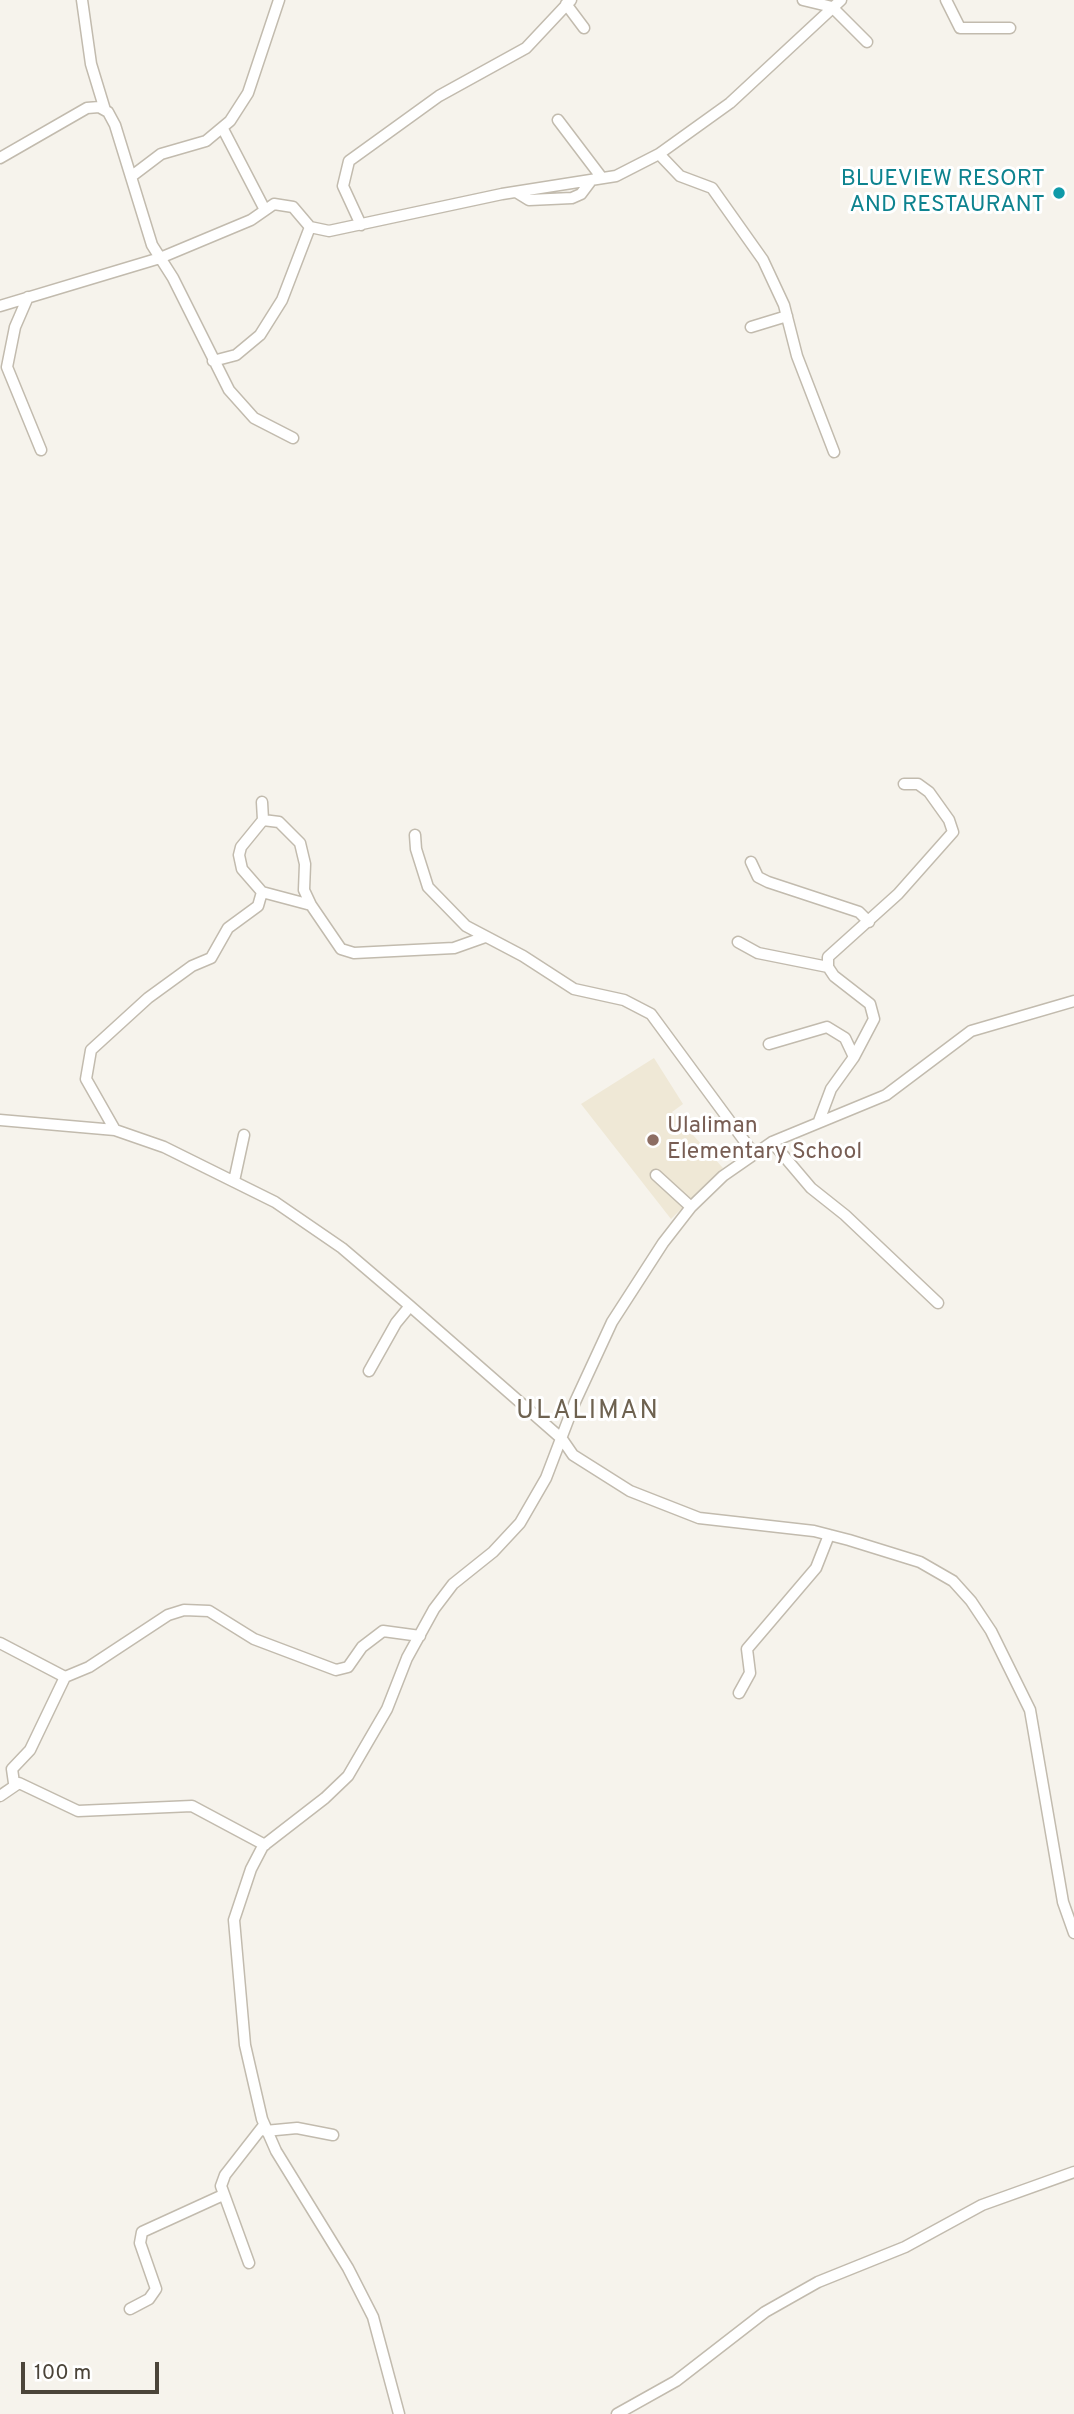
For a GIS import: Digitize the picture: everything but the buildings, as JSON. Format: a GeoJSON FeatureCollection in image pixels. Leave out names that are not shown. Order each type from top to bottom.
{"type":"FeatureCollection","features":[{"type":"Feature","properties":{"kind":"street"},"geometry":{"type":"LineString","coordinates":[[82,0],[86,40],[105,110],[115,125],[132,176],[144,225],[186,303],[213,361],[242,408],[278,433],[293,438]]}},
{"type":"Feature","properties":{"kind":"street"},"geometry":{"type":"LineString","coordinates":[[132,176],[161,154],[206,141],[223,128],[248,93],[279,0]]}},
{"type":"Feature","properties":{"kind":"street"},"geometry":{"type":"LineString","coordinates":[[803,0],[837,3],[867,42]]}},
{"type":"Feature","properties":{"kind":"street"},"geometry":{"type":"LineString","coordinates":[[946,0],[960,27],[1010,28]]}},
{"type":"Feature","properties":{"kind":"street"},"geometry":{"type":"LineString","coordinates":[[361,225],[345,197],[343,186],[349,160],[439,96],[526,48],[568,2],[584,28]]}},
{"type":"Feature","properties":{"kind":"street"},"geometry":{"type":"LineString","coordinates":[[0,306],[160,258],[251,220],[278,204],[290,206],[310,227],[329,231],[516,192],[616,176],[659,154],[730,103],[837,3]]}},
{"type":"Feature","properties":{"kind":"street"},"geometry":{"type":"LineString","coordinates":[[0,158],[87,108],[105,110]]}},
{"type":"Feature","properties":{"kind":"street"},"geometry":{"type":"LineString","coordinates":[[558,120],[602,178]]}},
{"type":"Feature","properties":{"kind":"street"},"geometry":{"type":"LineString","coordinates":[[223,128],[265,211]]}},
{"type":"Feature","properties":{"kind":"street"},"geometry":{"type":"LineString","coordinates":[[659,154],[680,176],[705,183],[725,203],[763,260],[787,316],[797,356],[834,452]]}},
{"type":"Feature","properties":{"kind":"street"},"geometry":{"type":"LineString","coordinates":[[213,361],[236,355],[260,335],[282,300],[310,227]]}},
{"type":"Feature","properties":{"kind":"street"},"geometry":{"type":"LineString","coordinates":[[28,297],[15,327],[6,367],[24,402],[41,450]]}},
{"type":"Feature","properties":{"kind":"street"},"geometry":{"type":"LineString","coordinates":[[751,327],[787,316]]}},
{"type":"Feature","properties":{"kind":"street"},"geometry":{"type":"LineString","coordinates":[[828,967],[828,957],[832,952],[869,922],[953,832],[949,820],[929,792],[918,784],[904,784]]}},
{"type":"Feature","properties":{"kind":"street"},"geometry":{"type":"LineString","coordinates":[[262,802],[263,820],[241,847],[239,855],[242,869],[262,892],[312,905]]}},
{"type":"Feature","properties":{"kind":"street"},"geometry":{"type":"LineString","coordinates":[[263,820],[286,826],[300,843],[304,864],[304,890],[341,949],[354,953],[454,948],[485,937]]}},
{"type":"Feature","properties":{"kind":"street"},"geometry":{"type":"LineString","coordinates":[[415,835],[416,849],[428,887],[466,926],[523,956],[574,989],[624,1000],[651,1014],[754,1154]]}},
{"type":"Feature","properties":{"kind":"street"},"geometry":{"type":"LineString","coordinates":[[751,862],[758,877],[859,912],[869,922]]}},
{"type":"Feature","properties":{"kind":"street"},"geometry":{"type":"LineString","coordinates":[[115,1130],[86,1079],[90,1050],[148,998],[192,966],[211,958],[228,928],[258,906],[262,892]]}},
{"type":"Feature","properties":{"kind":"street"},"geometry":{"type":"LineString","coordinates":[[738,942],[758,953],[828,967],[842,984],[873,1009],[872,1023],[855,1057],[831,1089],[819,1121]]}},
{"type":"Feature","properties":{"kind":"street"},"geometry":{"type":"LineString","coordinates":[[400,2414],[373,2317],[348,2267],[265,2128],[245,2045],[234,1920],[242,1889],[265,1844],[325,1798],[348,1776],[387,1709],[398,1676],[434,1609],[453,1584],[493,1552],[520,1523],[546,1478],[575,1402],[612,1322],[663,1243],[691,1207],[723,1176],[772,1142],[886,1095],[971,1031],[1074,1001]]}},
{"type":"Feature","properties":{"kind":"street"},"geometry":{"type":"LineString","coordinates":[[769,1044],[827,1027],[845,1038],[855,1057]]}},
{"type":"Feature","properties":{"kind":"street"},"geometry":{"type":"LineString","coordinates":[[0,1120],[115,1130],[164,1147],[234,1181],[312,1225],[411,1306],[562,1439],[573,1455],[608,1480],[683,1514],[829,1535],[892,1552],[939,1571],[953,1581],[980,1614],[1013,1672],[1030,1710],[1063,1902],[1074,1933]]}},
{"type":"Feature","properties":{"kind":"street"},"geometry":{"type":"LineString","coordinates":[[234,1181],[244,1135]]}},
{"type":"Feature","properties":{"kind":"street"},"geometry":{"type":"LineString","coordinates":[[772,1142],[811,1188],[845,1215],[938,1304]]}},
{"type":"Feature","properties":{"kind":"street"},"geometry":{"type":"LineString","coordinates":[[656,1175],[691,1207]]}},
{"type":"Feature","properties":{"kind":"street"},"geometry":{"type":"LineString","coordinates":[[369,1371],[396,1323],[411,1306]]}},
{"type":"Feature","properties":{"kind":"street"},"geometry":{"type":"LineString","coordinates":[[739,1693],[750,1673],[747,1648],[816,1568],[829,1535]]}},
{"type":"Feature","properties":{"kind":"street"},"geometry":{"type":"LineString","coordinates":[[0,1796],[8,1777],[30,1750],[65,1677],[89,1667],[168,1615],[184,1610],[209,1611],[254,1639],[336,1670],[348,1667],[362,1647],[383,1631],[420,1636]]}},
{"type":"Feature","properties":{"kind":"street"},"geometry":{"type":"LineString","coordinates":[[0,1643],[65,1677]]}},
{"type":"Feature","properties":{"kind":"street"},"geometry":{"type":"LineString","coordinates":[[8,1777],[31,1786],[68,1809],[85,1812],[192,1806],[265,1844]]}},
{"type":"Feature","properties":{"kind":"street"},"geometry":{"type":"LineString","coordinates":[[249,2263],[223,2195],[221,2186],[225,2175],[265,2128],[297,2128],[333,2135]]}},
{"type":"Feature","properties":{"kind":"street"},"geometry":{"type":"LineString","coordinates":[[617,2414],[660,2392],[765,2312],[818,2282],[905,2247],[982,2205],[1074,2172]]}},
{"type":"Feature","properties":{"kind":"street"},"geometry":{"type":"LineString","coordinates":[[130,2309],[149,2299],[156,2289],[140,2243],[142,2232],[223,2195]]}},
{"type":"Feature","properties":{"kind":"shaded area","name":"Ulaliman Elementary School"},"geometry":{"type":"Polygon","coordinates":[[[654,1058],[683,1104],[672,1112],[723,1168],[671,1219],[581,1104],[654,1058]]]}},
{"type":"Feature","properties":{"kind":"place","name":"BLUEVIEW RESORT AND RESTAURANT"},"geometry":{"type":"Point","coordinates":[1059,193]}},
{"type":"Feature","properties":{"kind":"place","name":"Ulaliman Elementary School"},"geometry":{"type":"Point","coordinates":[653,1140]}},
{"type":"Feature","properties":{"kind":"district","name":"ULALIMAN"},"geometry":{"type":"Point","coordinates":[588,1413]}}]}
